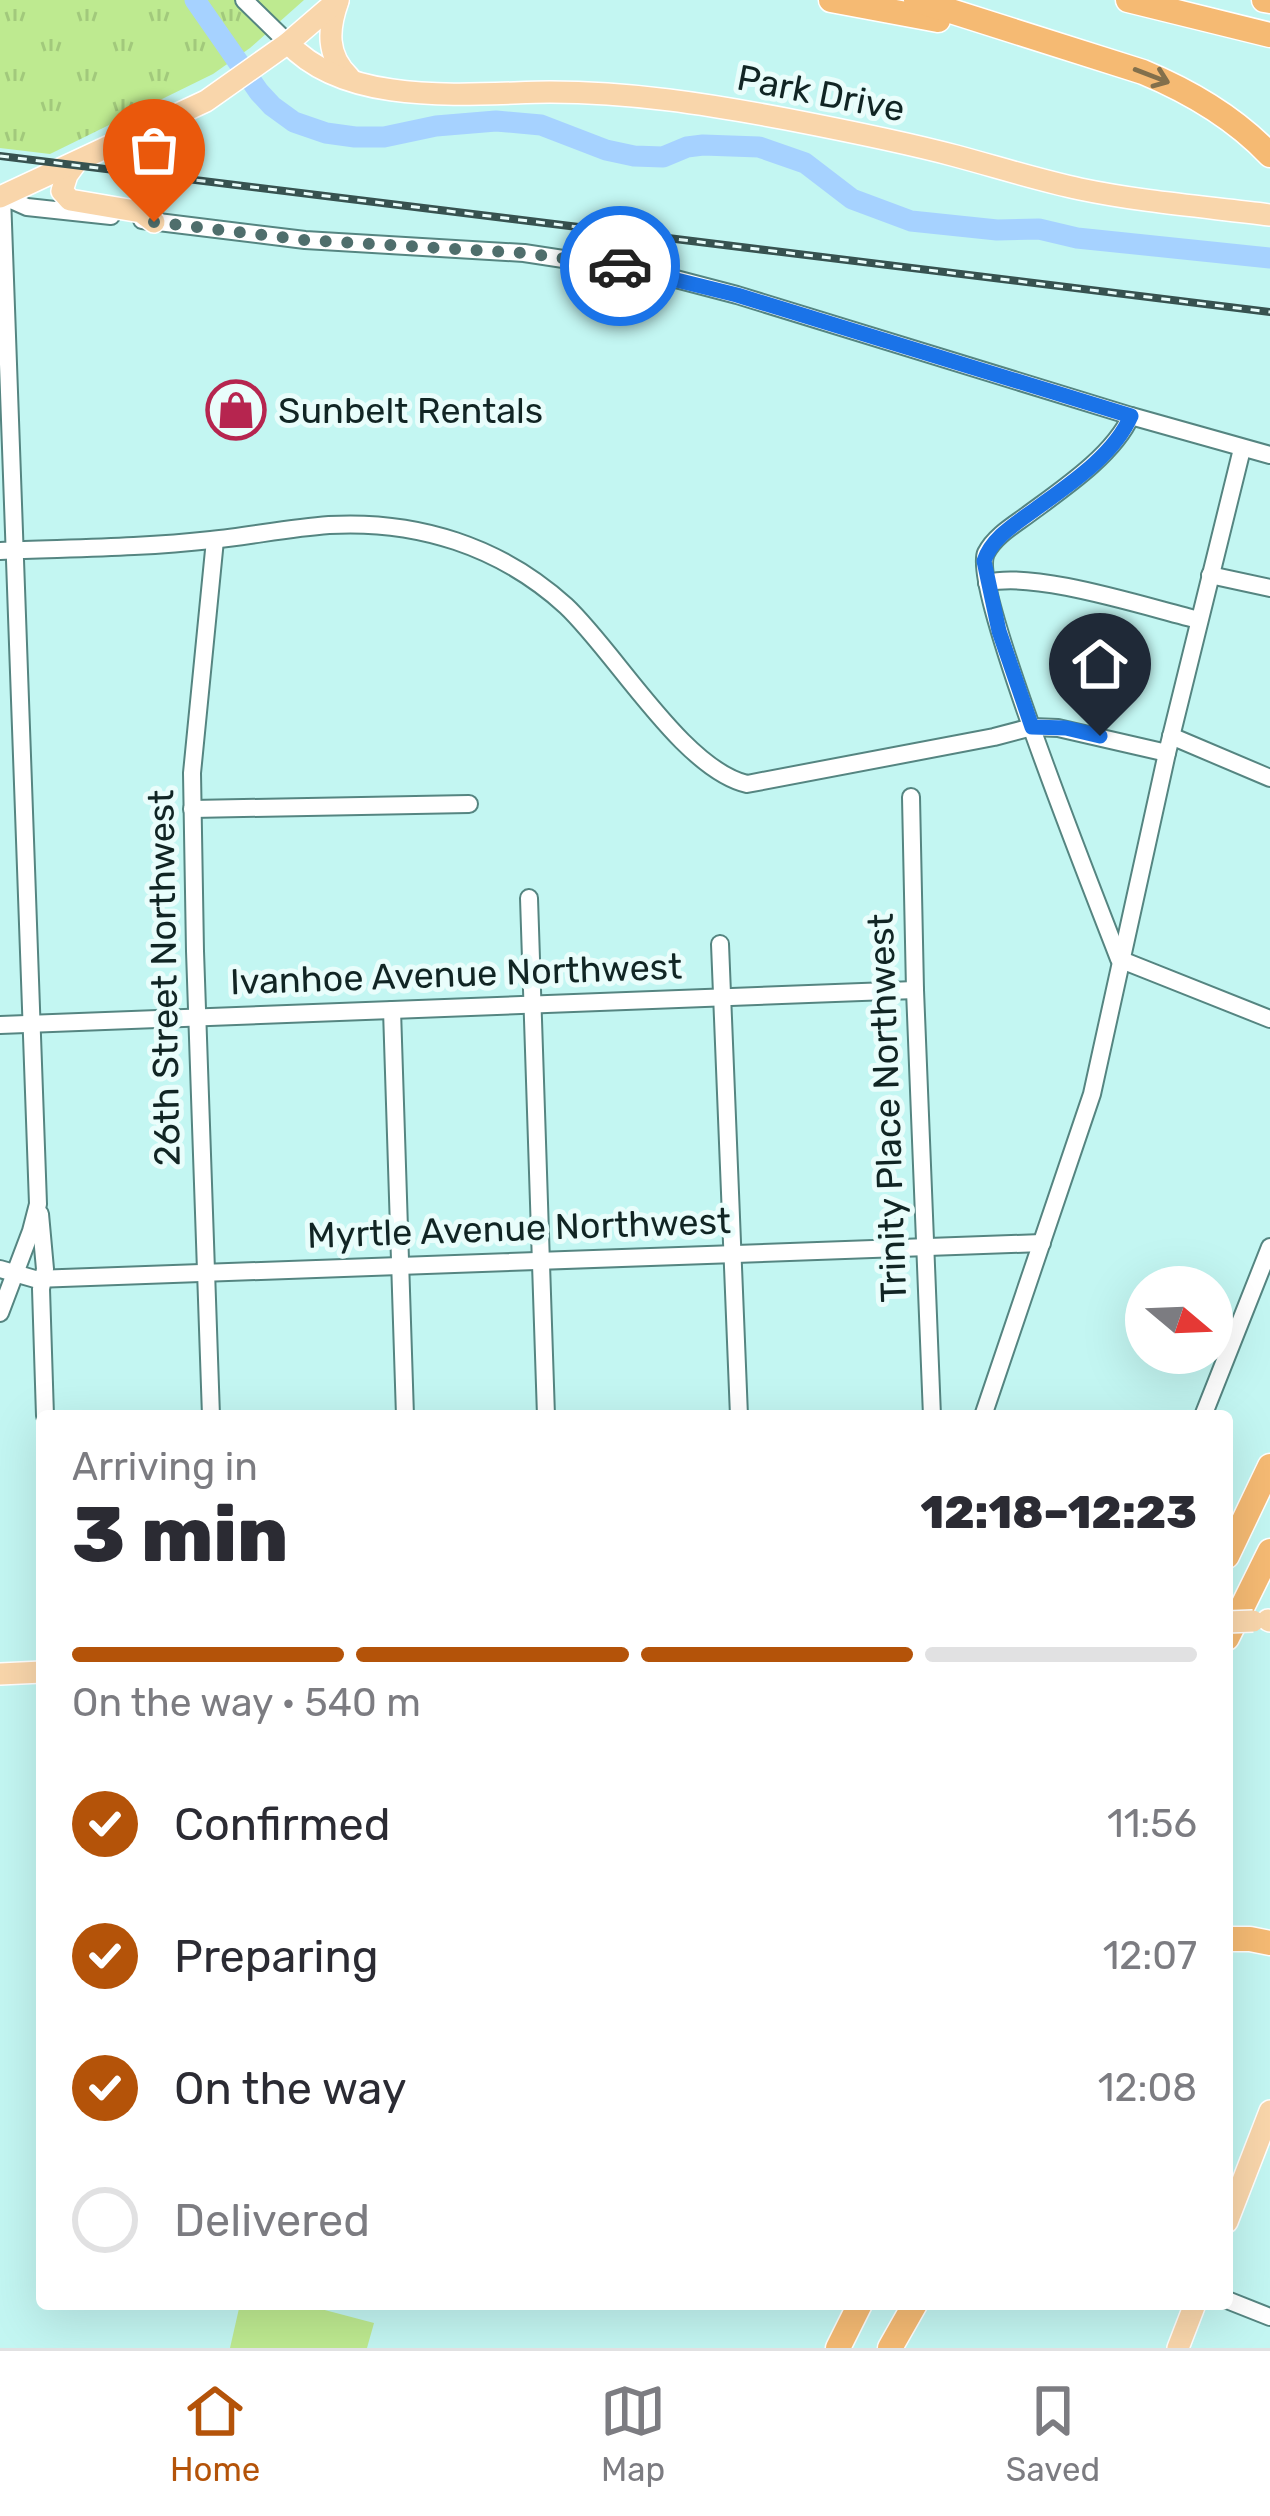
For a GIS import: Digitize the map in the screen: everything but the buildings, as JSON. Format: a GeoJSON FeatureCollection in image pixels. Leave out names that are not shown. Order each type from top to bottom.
{"type":"FeatureCollection","features":[{"type":"Feature","properties":{"kind":"highway"},"geometry":{"type":"LineString","coordinates":[[831,0],[1040,41]]}},
{"type":"Feature","properties":{"kind":"highway"},"geometry":{"type":"LineString","coordinates":[[916,0],[1176,86],[1222,113],[1270,155]]}},
{"type":"Feature","properties":{"kind":"highway"},"geometry":{"type":"LineString","coordinates":[[1128,0],[1270,35]]}},
{"type":"Feature","properties":{"kind":"highway"},"geometry":{"type":"LineString","coordinates":[[1233,1543],[1270,1466]]}},
{"type":"Feature","properties":{"kind":"highway"},"geometry":{"type":"LineString","coordinates":[[1233,1626],[1270,1551]]}},
{"type":"Feature","properties":{"kind":"highway"},"geometry":{"type":"LineString","coordinates":[[1233,1940],[1270,1942]]}},
{"type":"Feature","properties":{"kind":"highway"},"geometry":{"type":"LineString","coordinates":[[825,2348],[842,2310]]}},
{"type":"Feature","properties":{"kind":"highway"},"geometry":{"type":"LineString","coordinates":[[838,2348],[857,2310]]}},
{"type":"Feature","properties":{"kind":"highway"},"geometry":{"type":"LineString","coordinates":[[879,2348],[898,2310]]}},
{"type":"Feature","properties":{"kind":"highway"},"geometry":{"type":"LineString","coordinates":[[890,2348],[912,2310]]}},
{"type":"Feature","properties":{"kind":"main road"},"geometry":{"type":"LineString","coordinates":[[1,197],[184,113],[282,47],[338,0]]}},
{"type":"Feature","properties":{"kind":"main road"},"geometry":{"type":"LineString","coordinates":[[338,0],[331,26],[332,52],[354,81]]}},
{"type":"Feature","properties":{"kind":"main road","name":"Park Drive"},"geometry":{"type":"LineString","coordinates":[[282,47],[354,81],[407,92],[622,94],[707,104],[906,143],[1083,190],[1270,215]]}},
{"type":"Feature","properties":{"kind":"main road"},"geometry":{"type":"LineString","coordinates":[[75,163],[62,191],[70,200],[141,212],[154,222]]}},
{"type":"Feature","properties":{"kind":"main road"},"geometry":{"type":"LineString","coordinates":[[1233,1622],[1265,1620]]}},
{"type":"Feature","properties":{"kind":"main road"},"geometry":{"type":"LineString","coordinates":[[0,1674],[36,1672]]}},
{"type":"Feature","properties":{"kind":"main road"},"geometry":{"type":"LineString","coordinates":[[1233,2207],[1270,2111]]}},
{"type":"Feature","properties":{"kind":"main road"},"geometry":{"type":"LineString","coordinates":[[1178,2348],[1193,2310]]}},
{"type":"Feature","properties":{"kind":"street"},"geometry":{"type":"LineString","coordinates":[[244,0],[282,47]]}},
{"type":"Feature","properties":{"kind":"street"},"geometry":{"type":"LineString","coordinates":[[45,1410],[45,1269],[7,551],[1,197],[28,207],[305,240],[524,253],[627,268],[737,295],[1270,455]]}},
{"type":"Feature","properties":{"kind":"street"},"geometry":{"type":"LineString","coordinates":[[1131,416],[1112,446],[988,550],[984,561],[987,584],[1009,662],[1119,959],[1270,1019]]}},
{"type":"Feature","properties":{"kind":"street"},"geometry":{"type":"LineString","coordinates":[[985,1410],[1091,1094],[1169,744],[1242,448]]}},
{"type":"Feature","properties":{"kind":"street"},"geometry":{"type":"LineString","coordinates":[[7,551],[88,550],[365,524],[424,531],[484,551],[532,579],[567,608],[686,745],[713,770],[747,784],[1032,727],[1169,744],[1270,778]]}},
{"type":"Feature","properties":{"kind":"street","name":"26th Street Northwest"},"geometry":{"type":"LineString","coordinates":[[212,1410],[192,773],[215,540]]}},
{"type":"Feature","properties":{"kind":"street"},"geometry":{"type":"LineString","coordinates":[[1210,575],[1270,587]]}},
{"type":"Feature","properties":{"kind":"street"},"geometry":{"type":"LineString","coordinates":[[987,584],[1034,581],[1199,620]]}},
{"type":"Feature","properties":{"kind":"street","name":"Trinity Place Northwest"},"geometry":{"type":"LineString","coordinates":[[911,797],[932,1410]]}},
{"type":"Feature","properties":{"kind":"street"},"geometry":{"type":"LineString","coordinates":[[192,809],[469,804]]}},
{"type":"Feature","properties":{"kind":"street"},"geometry":{"type":"LineString","coordinates":[[529,898],[546,1410]]}},
{"type":"Feature","properties":{"kind":"street"},"geometry":{"type":"LineString","coordinates":[[720,944],[740,1410]]}},
{"type":"Feature","properties":{"kind":"street","name":"Ivanhoe Avenue Northwest"},"geometry":{"type":"LineString","coordinates":[[0,1025],[915,990]]}},
{"type":"Feature","properties":{"kind":"street"},"geometry":{"type":"LineString","coordinates":[[392,1010],[405,1410]]}},
{"type":"Feature","properties":{"kind":"street"},"geometry":{"type":"LineString","coordinates":[[0,1312],[7,1272],[38,1204]]}},
{"type":"Feature","properties":{"kind":"street","name":"Myrtle Avenue Northwest"},"geometry":{"type":"LineString","coordinates":[[7,1272],[43,1278],[1042,1243]]}},
{"type":"Feature","properties":{"kind":"street"},"geometry":{"type":"LineString","coordinates":[[1205,1410],[1270,1247]]}},
{"type":"Feature","properties":{"kind":"street"},"geometry":{"type":"LineString","coordinates":[[1233,2302],[1270,2317]]}},
{"type":"Feature","properties":{"kind":"green space"},"geometry":{"type":"Polygon","coordinates":[[[0,0],[304,0],[213,74],[50,154],[0,148],[0,0]]]}},
{"type":"Feature","properties":{"kind":"green space"},"geometry":{"type":"Polygon","coordinates":[[[239,2310],[325,2310],[374,2323],[367,2348],[230,2348],[239,2310]]]}},
{"type":"Feature","properties":{"kind":"waterway"},"geometry":{"type":"LineString","coordinates":[[195,0],[272,106],[294,122],[326,133],[384,137],[496,121],[541,125],[634,156],[663,157],[703,145],[759,147],[805,163],[852,199],[911,221],[997,230],[1039,229],[1077,238],[1270,258]]}},
{"type":"Feature","properties":{"kind":"railway"},"geometry":{"type":"LineString","coordinates":[[0,156],[1270,312]]}},
{"type":"Feature","properties":{"kind":"way so far"},"geometry":{"type":"LineString","coordinates":[[154,222],[305,240],[524,253],[620,266]]}},
{"type":"Feature","properties":{"kind":"place","name":"Sunbelt Rentals"},"geometry":{"type":"Point","coordinates":[236,410]}},
{"type":"Feature","properties":{"kind":"route"},"geometry":{"type":"LineString","coordinates":[[620,266],[737,295],[1131,416],[1112,446],[1004,532],[984,561],[999,631],[1032,727],[1100,736]]}}]}
